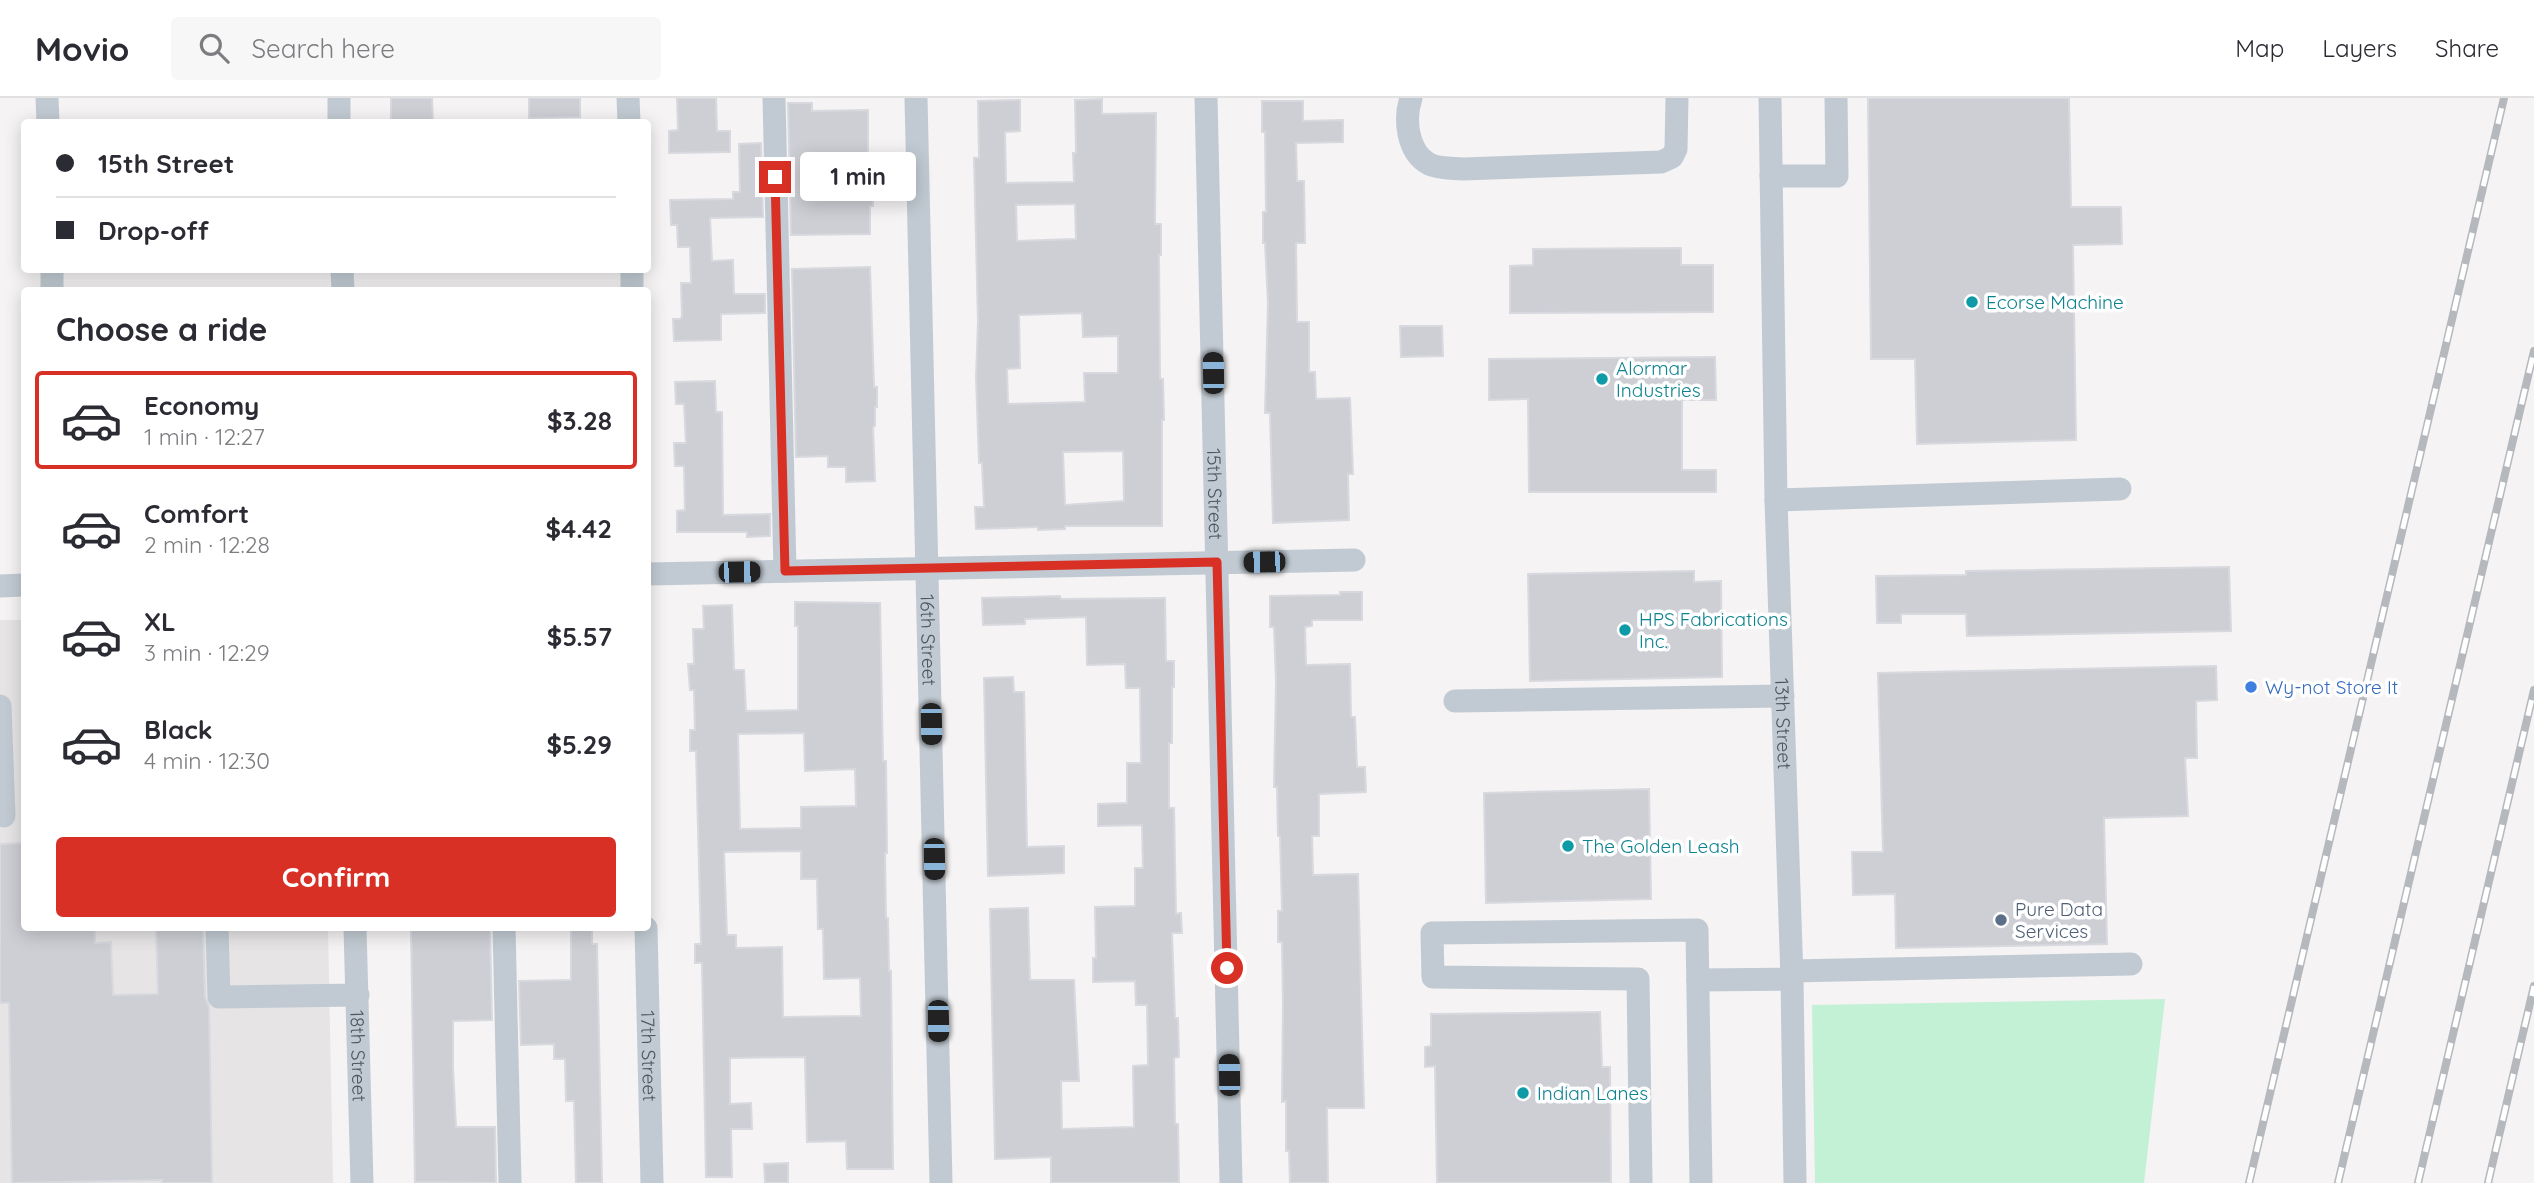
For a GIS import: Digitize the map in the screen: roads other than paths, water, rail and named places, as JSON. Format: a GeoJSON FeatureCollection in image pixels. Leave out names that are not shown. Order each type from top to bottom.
{"type":"FeatureCollection","features":[{"type":"Feature","properties":{"kind":"street"},"geometry":{"type":"LineString","coordinates":[[47,98],[48,119]]}},
{"type":"Feature","properties":{"kind":"street"},"geometry":{"type":"LineString","coordinates":[[339,98],[339,119]]}},
{"type":"Feature","properties":{"kind":"street"},"geometry":{"type":"LineString","coordinates":[[628,98],[629,119]]}},
{"type":"Feature","properties":{"kind":"street"},"geometry":{"type":"LineString","coordinates":[[774,98],[785,571]]}},
{"type":"Feature","properties":{"kind":"street","name":"16th Street"},"geometry":{"type":"LineString","coordinates":[[916,98],[941,1183]]}},
{"type":"Feature","properties":{"kind":"street","name":"15th Street"},"geometry":{"type":"LineString","coordinates":[[1206,98],[1231,1183]]}},
{"type":"Feature","properties":{"kind":"street"},"geometry":{"type":"LineString","coordinates":[[1411,98],[1409,131],[1420,156],[1429,164],[1462,169],[1661,162],[1672,157],[1676,149],[1677,98]]}},
{"type":"Feature","properties":{"kind":"street","name":"13th Street"},"geometry":{"type":"LineString","coordinates":[[1770,98],[1776,500],[1795,1183]]}},
{"type":"Feature","properties":{"kind":"street"},"geometry":{"type":"LineString","coordinates":[[1771,176],[1837,176],[1836,98]]}},
{"type":"Feature","properties":{"kind":"street"},"geometry":{"type":"LineString","coordinates":[[1776,500],[2120,489]]}},
{"type":"Feature","properties":{"kind":"street"},"geometry":{"type":"LineString","coordinates":[[651,574],[1354,560]]}},
{"type":"Feature","properties":{"kind":"street"},"geometry":{"type":"LineString","coordinates":[[0,586],[21,585]]}},
{"type":"Feature","properties":{"kind":"street"},"geometry":{"type":"LineString","coordinates":[[1455,701],[1783,696]]}},
{"type":"Feature","properties":{"kind":"street"},"geometry":{"type":"LineString","coordinates":[[0,706],[4,817]]}},
{"type":"Feature","properties":{"kind":"street"},"geometry":{"type":"LineString","coordinates":[[1641,1183],[1638,979],[1433,977],[1432,933],[1697,930],[1701,1183]]}},
{"type":"Feature","properties":{"kind":"street"},"geometry":{"type":"LineString","coordinates":[[217,931],[219,997],[358,995]]}},
{"type":"Feature","properties":{"kind":"street","name":"18th Street"},"geometry":{"type":"LineString","coordinates":[[355,931],[362,1183]]}},
{"type":"Feature","properties":{"kind":"street"},"geometry":{"type":"LineString","coordinates":[[504,931],[510,1183]]}},
{"type":"Feature","properties":{"kind":"street","name":"17th Street"},"geometry":{"type":"LineString","coordinates":[[646,931],[652,1183]]}},
{"type":"Feature","properties":{"kind":"street"},"geometry":{"type":"LineString","coordinates":[[1698,980],[2131,964]]}},
{"type":"Feature","properties":{"kind":"railway"},"geometry":{"type":"LineString","coordinates":[[2249,1183],[2504,98]]}},
{"type":"Feature","properties":{"kind":"railway"},"geometry":{"type":"LineString","coordinates":[[2338,1183],[2534,351]]}},
{"type":"Feature","properties":{"kind":"railway"},"geometry":{"type":"LineString","coordinates":[[2418,1183],[2534,690]]}},
{"type":"Feature","properties":{"kind":"railway"},"geometry":{"type":"LineString","coordinates":[[2488,1183],[2534,986]]}},
{"type":"Feature","properties":{"kind":"place","name":"Ecorse Machine"},"geometry":{"type":"Point","coordinates":[1972,302]}},
{"type":"Feature","properties":{"kind":"place","name":"Alormar Industries"},"geometry":{"type":"Point","coordinates":[1602,379]}},
{"type":"Feature","properties":{"kind":"place","name":"HPS Fabrications Inc."},"geometry":{"type":"Point","coordinates":[1625,630]}},
{"type":"Feature","properties":{"kind":"place","name":"Wy-not Store It"},"geometry":{"type":"Point","coordinates":[2251,687]}},
{"type":"Feature","properties":{"kind":"place","name":"The Golden Leash"},"geometry":{"type":"Point","coordinates":[1568,846]}},
{"type":"Feature","properties":{"kind":"place","name":"Pure Data Services"},"geometry":{"type":"Point","coordinates":[2001,920]}},
{"type":"Feature","properties":{"kind":"place","name":"Indian Lanes"},"geometry":{"type":"Point","coordinates":[1523,1093]}}]}
